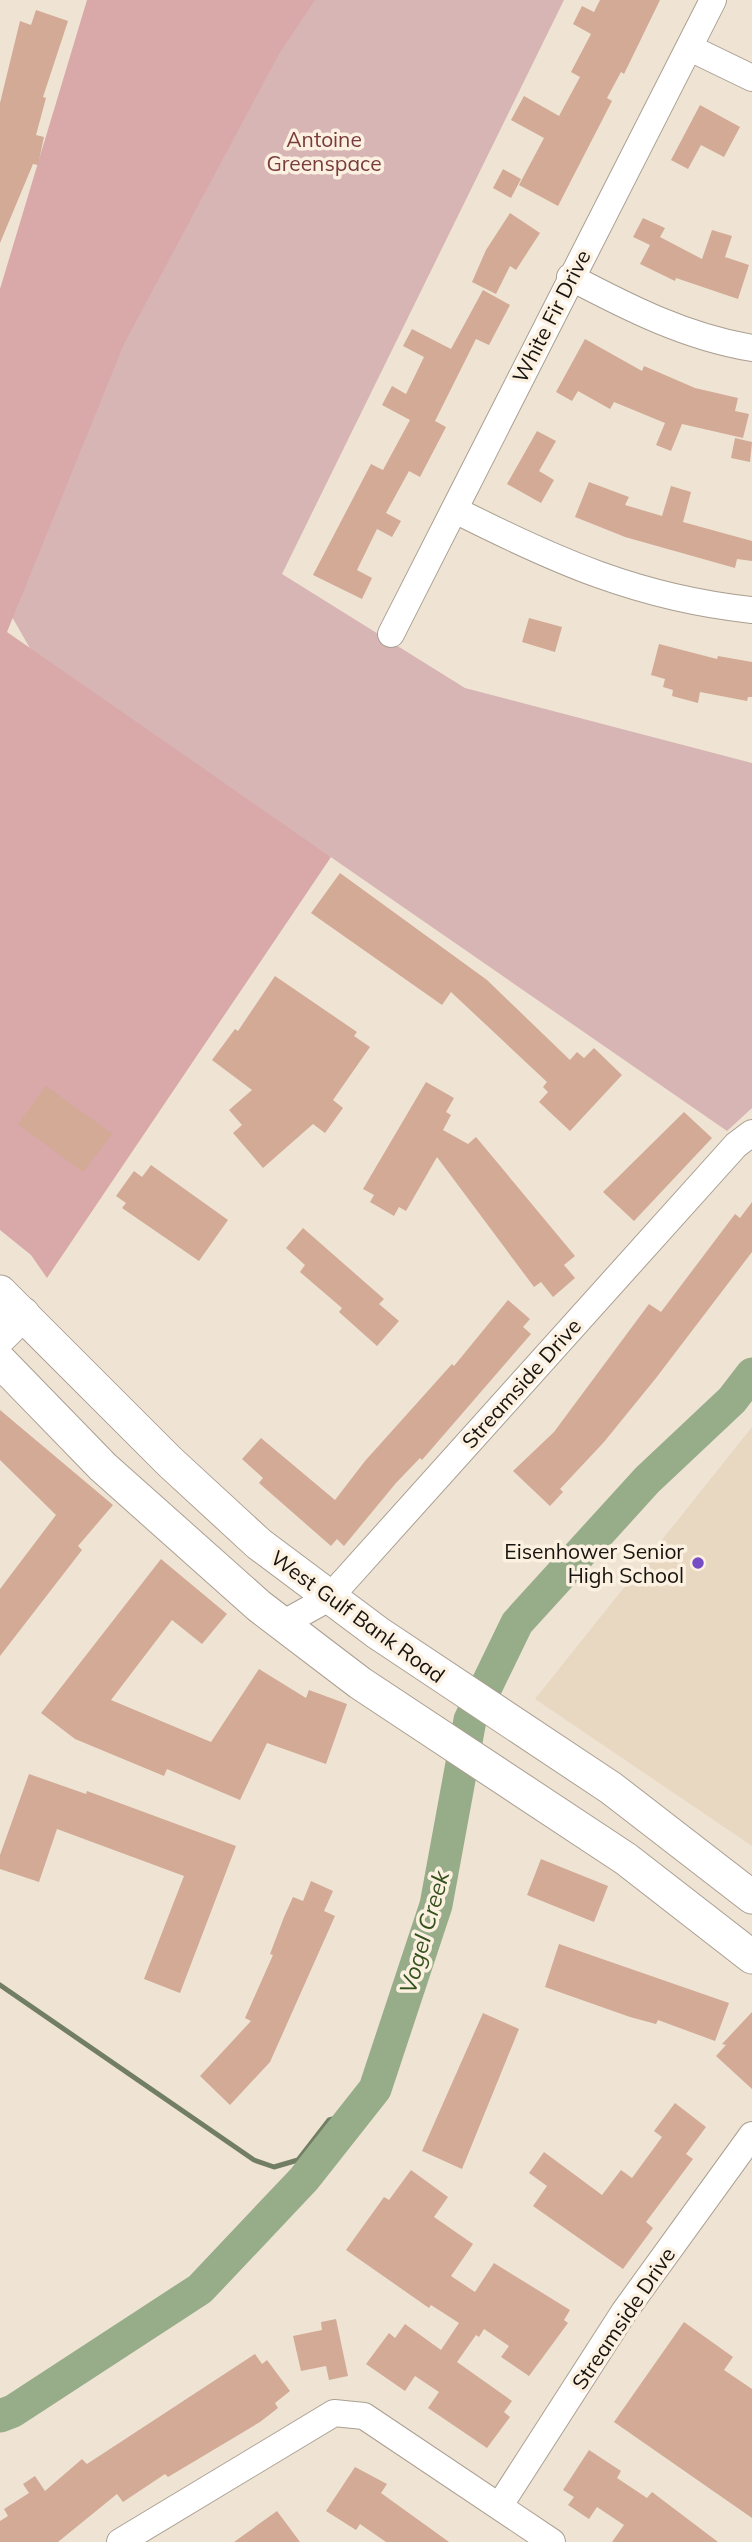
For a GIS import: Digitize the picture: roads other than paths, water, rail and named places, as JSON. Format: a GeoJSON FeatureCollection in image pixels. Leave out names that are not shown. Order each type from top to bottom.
{"type":"FeatureCollection","features":[{"type":"Feature","properties":{"kind":"main road","name":"West Gulf Bank Road"},"geometry":{"type":"LineString","coordinates":[[11,1303],[170,1462],[259,1544],[329,1598],[590,1774],[752,1897]]}},
{"type":"Feature","properties":{"kind":"main road"},"geometry":{"type":"LineString","coordinates":[[0,1337],[11,1303]]}},
{"type":"Feature","properties":{"kind":"main road"},"geometry":{"type":"LineString","coordinates":[[0,1361],[151,1512],[234,1586],[360,1682],[635,1866],[752,1957]]}},
{"type":"Feature","properties":{"kind":"main road"},"geometry":{"type":"LineString","coordinates":[[560,1815],[590,1774]]}},
{"type":"Feature","properties":{"kind":"street","name":"White Fir Drive"},"geometry":{"type":"LineString","coordinates":[[391,634],[713,0]]}},
{"type":"Feature","properties":{"kind":"street"},"geometry":{"type":"LineString","coordinates":[[690,48],[752,78]]}},
{"type":"Feature","properties":{"kind":"street"},"geometry":{"type":"LineString","coordinates":[[570,277],[674,327],[706,339],[752,348]]}},
{"type":"Feature","properties":{"kind":"street"},"geometry":{"type":"LineString","coordinates":[[455,510],[572,567],[622,585],[705,604],[752,610]]}},
{"type":"Feature","properties":{"kind":"street","name":"Streamside Drive"},"geometry":{"type":"LineString","coordinates":[[284,1623],[329,1598],[625,1267],[736,1145],[752,1133]]}},
{"type":"Feature","properties":{"kind":"street","name":"Streamside Drive"},"geometry":{"type":"LineString","coordinates":[[500,2505],[624,2312],[752,2135]]}},
{"type":"Feature","properties":{"kind":"street"},"geometry":{"type":"LineString","coordinates":[[120,2542],[334,2413],[364,2416],[552,2542]]}},
{"type":"Feature","properties":{"kind":"waterway","name":"Vogel Creek"},"geometry":{"type":"LineString","coordinates":[[0,2416],[13,2411],[200,2289],[304,2179],[375,2089],[436,1905],[470,1720],[517,1623],[647,1480],[732,1400],[752,1374]]}},
{"type":"Feature","properties":{"kind":"waterway"},"geometry":{"type":"LineString","coordinates":[[0,1985],[254,2160],[274,2167],[298,2160],[329,2120],[356,2113]]}},
{"type":"Feature","properties":{"kind":"place","name":"Eisenhower Senior High School"},"geometry":{"type":"Point","coordinates":[698,1563]}},
{"type":"Feature","properties":{"kind":"park label","name":"Antoine Greenspace"},"geometry":{"type":"Point","coordinates":[324,151]}}]}
